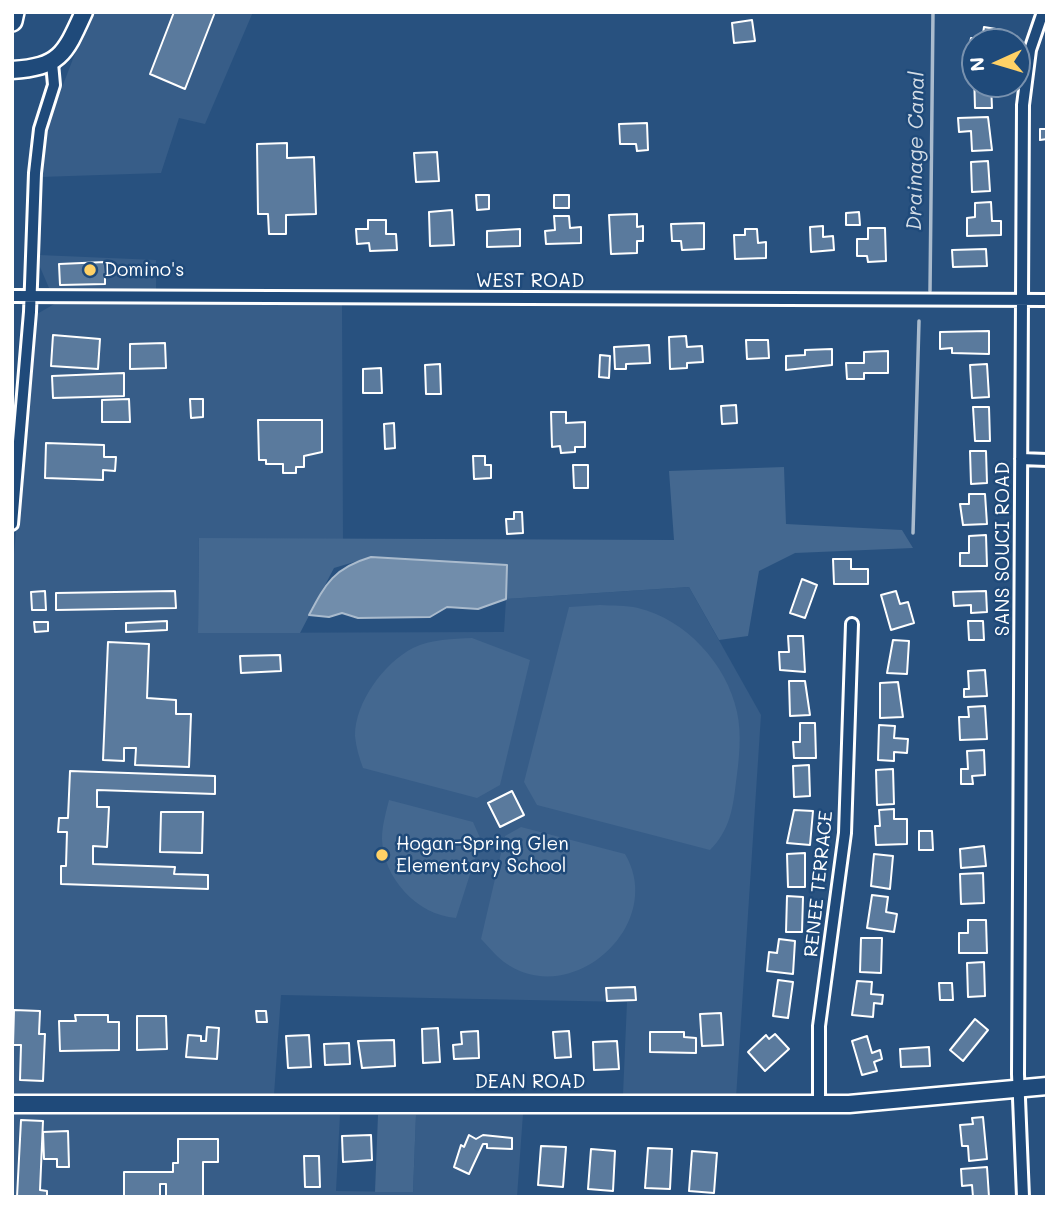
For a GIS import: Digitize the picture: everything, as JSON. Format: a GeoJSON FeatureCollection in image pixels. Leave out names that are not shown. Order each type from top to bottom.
{"type":"FeatureCollection","features":[{"type":"Feature","properties":{"kind":"highway"},"geometry":{"type":"LineString","coordinates":[[12,21],[14,12]]}},
{"type":"Feature","properties":{"kind":"main road"},"geometry":{"type":"LineString","coordinates":[[12,70],[52,63],[68,46],[84,12]]}},
{"type":"Feature","properties":{"kind":"main road","name":"DEAN ROAD"},"geometry":{"type":"LineString","coordinates":[[12,1104],[819,1104],[928,1099],[1047,1086]]}},
{"type":"Feature","properties":{"kind":"street","name":"SANS SOUCI ROAD"},"geometry":{"type":"LineString","coordinates":[[1023,1197],[1018,1060],[1023,105],[1030,50],[1043,12]]}},
{"type":"Feature","properties":{"kind":"street"},"geometry":{"type":"LineString","coordinates":[[12,524],[15,436],[30,296],[35,173],[40,130],[54,86],[52,63]]}},
{"type":"Feature","properties":{"kind":"street","name":"WEST ROAD"},"geometry":{"type":"LineString","coordinates":[[12,296],[1047,300]]}},
{"type":"Feature","properties":{"kind":"street"},"geometry":{"type":"LineString","coordinates":[[1021,459],[1047,460]]}},
{"type":"Feature","properties":{"kind":"street","name":"RENEE TERRACE"},"geometry":{"type":"LineString","coordinates":[[819,1104],[819,1026],[843,860],[852,625]]}},
{"type":"Feature","properties":{"kind":"shaded area"},"geometry":{"type":"Polygon","coordinates":[[[91,12],[253,12],[205,124],[179,118],[161,173],[40,177],[46,129],[91,12]]]}},
{"type":"Feature","properties":{"kind":"shaded area"},"geometry":{"type":"Polygon","coordinates":[[[39,255],[156,260],[156,292],[49,288],[40,267],[39,255]]]}},
{"type":"Feature","properties":{"kind":"shaded area","name":"Hogan-Spring Glen Elementary School"},"geometry":{"type":"Polygon","coordinates":[[[56,303],[342,304],[343,539],[199,539],[198,633],[504,632],[506,599],[689,587],[761,715],[736,1098],[623,1095],[627,1002],[281,995],[274,1095],[12,1095],[12,575],[37,314],[56,303]]]}},
{"type":"Feature","properties":{"kind":"shaded area"},"geometry":{"type":"Polygon","coordinates":[[[784,467],[786,524],[902,530],[913,548],[795,553],[759,571],[748,636],[719,640],[689,587],[506,599],[507,566],[371,557],[334,568],[300,633],[198,633],[199,538],[674,540],[669,471],[784,467]]]}},
{"type":"Feature","properties":{"kind":"shaded area"},"geometry":{"type":"Polygon","coordinates":[[[371,557],[507,565],[506,599],[478,609],[447,607],[430,617],[358,618],[342,613],[329,617],[309,615],[332,578],[348,566],[371,557]]]}},
{"type":"Feature","properties":{"kind":"shaded area"},"geometry":{"type":"Polygon","coordinates":[[[600,605],[638,608],[672,622],[701,646],[714,661],[732,694],[739,720],[740,738],[735,792],[726,827],[710,850],[537,805],[524,782],[569,607],[600,605]]]}},
{"type":"Feature","properties":{"kind":"shaded area"},"geometry":{"type":"Polygon","coordinates":[[[472,638],[530,660],[500,785],[477,798],[363,768],[355,740],[356,723],[366,697],[382,673],[402,655],[420,645],[472,638]]]}},
{"type":"Feature","properties":{"kind":"shaded area"},"geometry":{"type":"Polygon","coordinates":[[[389,800],[473,822],[481,840],[456,918],[428,910],[416,902],[405,892],[388,867],[382,839],[389,800]]]}},
{"type":"Feature","properties":{"kind":"shaded area"},"geometry":{"type":"Polygon","coordinates":[[[521,827],[625,854],[635,881],[633,908],[623,932],[605,953],[583,968],[557,976],[530,974],[504,962],[481,939],[505,836],[521,827]]]}},
{"type":"Feature","properties":{"kind":"shaded area"},"geometry":{"type":"Polygon","coordinates":[[[12,1114],[340,1115],[336,1191],[413,1192],[416,1115],[523,1114],[517,1197],[12,1197],[12,1114]]]}},
{"type":"Feature","properties":{"kind":"shaded area"},"geometry":{"type":"Polygon","coordinates":[[[378,1115],[416,1115],[413,1192],[375,1192],[378,1115]]]}},
{"type":"Feature","properties":{"kind":"building"},"geometry":{"type":"Polygon","coordinates":[[[174,12],[215,12],[185,89],[150,74],[174,12]]]}},
{"type":"Feature","properties":{"kind":"building"},"geometry":{"type":"Polygon","coordinates":[[[752,20],[755,41],[734,43],[732,23],[752,20]]]}},
{"type":"Feature","properties":{"kind":"building"},"geometry":{"type":"Polygon","coordinates":[[[975,98],[992,98],[992,108],[975,108],[975,98]]]}},
{"type":"Feature","properties":{"kind":"building"},"geometry":{"type":"Polygon","coordinates":[[[988,117],[992,150],[972,151],[971,131],[959,132],[958,118],[988,117]]]}},
{"type":"Feature","properties":{"kind":"building"},"geometry":{"type":"Polygon","coordinates":[[[647,123],[648,150],[637,151],[636,144],[620,144],[619,124],[647,123]]]}},
{"type":"Feature","properties":{"kind":"building"},"geometry":{"type":"Polygon","coordinates":[[[1040,129],[1047,129],[1047,139],[1040,140],[1040,129]]]}},
{"type":"Feature","properties":{"kind":"building"},"geometry":{"type":"Polygon","coordinates":[[[287,143],[287,158],[314,157],[316,214],[286,215],[286,234],[269,234],[268,214],[258,214],[257,144],[287,143]]]}},
{"type":"Feature","properties":{"kind":"building"},"geometry":{"type":"Polygon","coordinates":[[[437,152],[439,181],[416,182],[414,153],[437,152]]]}},
{"type":"Feature","properties":{"kind":"building"},"geometry":{"type":"Polygon","coordinates":[[[988,161],[990,191],[972,192],[971,162],[988,161]]]}},
{"type":"Feature","properties":{"kind":"building"},"geometry":{"type":"Polygon","coordinates":[[[476,195],[489,195],[489,209],[477,210],[476,195]]]}},
{"type":"Feature","properties":{"kind":"building"},"geometry":{"type":"Polygon","coordinates":[[[554,195],[569,195],[569,208],[554,208],[554,195]]]}},
{"type":"Feature","properties":{"kind":"building"},"geometry":{"type":"Polygon","coordinates":[[[991,202],[992,221],[1001,221],[1001,235],[967,236],[967,218],[975,217],[975,203],[991,202]]]}},
{"type":"Feature","properties":{"kind":"building"},"geometry":{"type":"Polygon","coordinates":[[[452,210],[454,245],[430,246],[429,212],[452,210]]]}},
{"type":"Feature","properties":{"kind":"building"},"geometry":{"type":"Polygon","coordinates":[[[859,212],[860,225],[846,225],[846,213],[859,212]]]}},
{"type":"Feature","properties":{"kind":"building"},"geometry":{"type":"Polygon","coordinates":[[[637,214],[637,227],[643,226],[643,241],[637,241],[637,253],[611,254],[609,215],[637,214]]]}},
{"type":"Feature","properties":{"kind":"building"},"geometry":{"type":"Polygon","coordinates":[[[554,216],[569,216],[570,228],[581,227],[581,243],[546,244],[545,231],[555,230],[554,216]]]}},
{"type":"Feature","properties":{"kind":"building"},"geometry":{"type":"Polygon","coordinates":[[[368,220],[386,220],[386,234],[396,234],[397,250],[370,251],[369,243],[357,244],[356,229],[368,229],[368,220]]]}},
{"type":"Feature","properties":{"kind":"building"},"geometry":{"type":"Polygon","coordinates":[[[704,223],[704,249],[682,250],[681,241],[672,241],[671,224],[704,223]]]}},
{"type":"Feature","properties":{"kind":"building"},"geometry":{"type":"Polygon","coordinates":[[[823,226],[823,237],[833,236],[834,250],[811,252],[810,227],[823,226]]]}},
{"type":"Feature","properties":{"kind":"building"},"geometry":{"type":"Polygon","coordinates":[[[868,228],[885,228],[886,261],[868,262],[867,256],[857,256],[857,239],[868,239],[868,228]]]}},
{"type":"Feature","properties":{"kind":"building"},"geometry":{"type":"Polygon","coordinates":[[[520,229],[520,246],[487,247],[487,231],[520,229]]]}},
{"type":"Feature","properties":{"kind":"building"},"geometry":{"type":"Polygon","coordinates":[[[745,229],[757,229],[758,243],[766,242],[766,258],[735,259],[734,235],[745,235],[745,229]]]}},
{"type":"Feature","properties":{"kind":"building"},"geometry":{"type":"Polygon","coordinates":[[[986,249],[987,266],[953,267],[952,250],[986,249]]]}},
{"type":"Feature","properties":{"kind":"building"},"geometry":{"type":"Polygon","coordinates":[[[105,262],[105,284],[60,285],[59,264],[105,262]]]}},
{"type":"Feature","properties":{"kind":"building"},"geometry":{"type":"Polygon","coordinates":[[[989,331],[989,354],[952,353],[952,348],[940,349],[940,332],[989,331]]]}},
{"type":"Feature","properties":{"kind":"building"},"geometry":{"type":"Polygon","coordinates":[[[53,335],[100,339],[98,369],[51,366],[53,335]]]}},
{"type":"Feature","properties":{"kind":"building"},"geometry":{"type":"Polygon","coordinates":[[[686,336],[687,347],[702,346],[703,362],[687,363],[687,368],[670,369],[669,337],[686,336]]]}},
{"type":"Feature","properties":{"kind":"building"},"geometry":{"type":"Polygon","coordinates":[[[746,340],[768,340],[769,358],[747,359],[746,340]]]}},
{"type":"Feature","properties":{"kind":"building"},"geometry":{"type":"Polygon","coordinates":[[[165,343],[166,368],[130,369],[130,344],[165,343]]]}},
{"type":"Feature","properties":{"kind":"building"},"geometry":{"type":"Polygon","coordinates":[[[649,345],[650,363],[626,364],[626,369],[615,369],[614,347],[649,345]]]}},
{"type":"Feature","properties":{"kind":"building"},"geometry":{"type":"Polygon","coordinates":[[[832,349],[832,365],[786,370],[786,356],[805,355],[805,350],[832,349]]]}},
{"type":"Feature","properties":{"kind":"building"},"geometry":{"type":"Polygon","coordinates":[[[888,351],[888,373],[864,373],[864,379],[847,379],[846,363],[864,363],[864,352],[888,351]]]}},
{"type":"Feature","properties":{"kind":"building"},"geometry":{"type":"Polygon","coordinates":[[[600,355],[610,356],[609,378],[599,377],[600,355]]]}},
{"type":"Feature","properties":{"kind":"building"},"geometry":{"type":"Polygon","coordinates":[[[440,364],[441,394],[426,394],[425,365],[440,364]]]}},
{"type":"Feature","properties":{"kind":"building"},"geometry":{"type":"Polygon","coordinates":[[[987,364],[989,397],[972,398],[970,365],[987,364]]]}},
{"type":"Feature","properties":{"kind":"building"},"geometry":{"type":"Polygon","coordinates":[[[381,368],[382,393],[363,393],[363,369],[381,368]]]}},
{"type":"Feature","properties":{"kind":"building"},"geometry":{"type":"Polygon","coordinates":[[[124,373],[124,396],[53,398],[52,376],[124,373]]]}},
{"type":"Feature","properties":{"kind":"building"},"geometry":{"type":"Polygon","coordinates":[[[129,399],[130,422],[102,422],[102,400],[129,399]]]}},
{"type":"Feature","properties":{"kind":"building"},"geometry":{"type":"Polygon","coordinates":[[[190,399],[203,399],[203,417],[191,418],[190,399]]]}},
{"type":"Feature","properties":{"kind":"building"},"geometry":{"type":"Polygon","coordinates":[[[736,405],[737,423],[722,424],[721,406],[736,405]]]}},
{"type":"Feature","properties":{"kind":"building"},"geometry":{"type":"Polygon","coordinates":[[[973,407],[989,407],[990,441],[975,441],[973,407]]]}},
{"type":"Feature","properties":{"kind":"building"},"geometry":{"type":"Polygon","coordinates":[[[551,412],[566,412],[566,423],[585,422],[585,447],[575,447],[575,452],[561,453],[560,446],[552,447],[551,412]]]}},
{"type":"Feature","properties":{"kind":"building"},"geometry":{"type":"Polygon","coordinates":[[[258,420],[322,420],[322,452],[304,456],[304,467],[296,467],[296,473],[283,473],[283,464],[266,464],[266,460],[259,460],[258,420]]]}},
{"type":"Feature","properties":{"kind":"building"},"geometry":{"type":"Polygon","coordinates":[[[394,423],[395,448],[385,449],[384,424],[394,423]]]}},
{"type":"Feature","properties":{"kind":"building"},"geometry":{"type":"Polygon","coordinates":[[[46,443],[104,445],[104,457],[116,457],[115,471],[103,470],[103,480],[45,478],[46,443]]]}},
{"type":"Feature","properties":{"kind":"building"},"geometry":{"type":"Polygon","coordinates":[[[970,451],[986,451],[987,483],[971,484],[970,451]]]}},
{"type":"Feature","properties":{"kind":"building"},"geometry":{"type":"Polygon","coordinates":[[[473,456],[485,456],[485,465],[491,465],[491,478],[474,479],[473,456]]]}},
{"type":"Feature","properties":{"kind":"building"},"geometry":{"type":"Polygon","coordinates":[[[573,465],[588,465],[588,488],[574,488],[573,465]]]}},
{"type":"Feature","properties":{"kind":"building"},"geometry":{"type":"Polygon","coordinates":[[[969,494],[985,494],[987,524],[963,525],[960,504],[969,504],[969,494]]]}},
{"type":"Feature","properties":{"kind":"building"},"geometry":{"type":"Polygon","coordinates":[[[514,512],[522,512],[523,533],[507,534],[506,519],[514,519],[514,512]]]}},
{"type":"Feature","properties":{"kind":"building"},"geometry":{"type":"Polygon","coordinates":[[[986,535],[987,566],[960,566],[960,553],[969,553],[969,536],[986,535]]]}},
{"type":"Feature","properties":{"kind":"building"},"geometry":{"type":"Polygon","coordinates":[[[833,559],[851,559],[851,569],[868,569],[868,584],[834,584],[833,559]]]}},
{"type":"Feature","properties":{"kind":"building"},"geometry":{"type":"Polygon","coordinates":[[[802,579],[817,585],[805,618],[790,613],[802,579]]]}},
{"type":"Feature","properties":{"kind":"building"},"geometry":{"type":"Polygon","coordinates":[[[45,591],[46,610],[32,610],[31,592],[45,591]]]}},
{"type":"Feature","properties":{"kind":"building"},"geometry":{"type":"Polygon","coordinates":[[[175,591],[176,608],[56,610],[56,593],[175,591]]]}},
{"type":"Feature","properties":{"kind":"building"},"geometry":{"type":"Polygon","coordinates":[[[896,591],[900,604],[908,602],[914,623],[891,630],[881,595],[896,591]]]}},
{"type":"Feature","properties":{"kind":"building"},"geometry":{"type":"Polygon","coordinates":[[[986,591],[987,612],[971,613],[971,605],[954,606],[953,592],[986,591]]]}},
{"type":"Feature","properties":{"kind":"building"},"geometry":{"type":"Polygon","coordinates":[[[167,621],[167,630],[126,632],[126,623],[167,621]]]}},
{"type":"Feature","properties":{"kind":"building"},"geometry":{"type":"Polygon","coordinates":[[[968,621],[983,621],[984,640],[969,640],[968,621]]]}},
{"type":"Feature","properties":{"kind":"building"},"geometry":{"type":"Polygon","coordinates":[[[34,622],[48,622],[48,631],[35,632],[34,622]]]}},
{"type":"Feature","properties":{"kind":"building"},"geometry":{"type":"Polygon","coordinates":[[[788,636],[803,636],[805,672],[780,670],[779,652],[789,652],[788,636]]]}},
{"type":"Feature","properties":{"kind":"building"},"geometry":{"type":"Polygon","coordinates":[[[893,640],[909,641],[907,674],[887,673],[893,640]]]}},
{"type":"Feature","properties":{"kind":"building"},"geometry":{"type":"Polygon","coordinates":[[[108,642],[149,644],[147,698],[176,700],[176,714],[191,714],[189,767],[135,765],[136,748],[124,748],[124,761],[103,760],[108,642]]]}},
{"type":"Feature","properties":{"kind":"building"},"geometry":{"type":"Polygon","coordinates":[[[280,655],[281,671],[241,673],[240,656],[280,655]]]}},
{"type":"Feature","properties":{"kind":"building"},"geometry":{"type":"Polygon","coordinates":[[[985,670],[987,696],[964,697],[964,689],[969,689],[968,671],[985,670]]]}},
{"type":"Feature","properties":{"kind":"building"},"geometry":{"type":"Polygon","coordinates":[[[789,681],[805,681],[810,715],[790,716],[789,681]]]}},
{"type":"Feature","properties":{"kind":"building"},"geometry":{"type":"Polygon","coordinates":[[[898,682],[903,717],[880,718],[880,683],[898,682]]]}},
{"type":"Feature","properties":{"kind":"building"},"geometry":{"type":"Polygon","coordinates":[[[985,706],[987,739],[960,740],[959,717],[969,717],[968,707],[985,706]]]}},
{"type":"Feature","properties":{"kind":"building"},"geometry":{"type":"Polygon","coordinates":[[[800,723],[815,723],[816,758],[794,758],[793,742],[800,742],[800,723]]]}},
{"type":"Feature","properties":{"kind":"building"},"geometry":{"type":"Polygon","coordinates":[[[879,725],[895,726],[894,738],[908,739],[907,753],[894,752],[894,761],[878,760],[879,725]]]}},
{"type":"Feature","properties":{"kind":"building"},"geometry":{"type":"Polygon","coordinates":[[[984,750],[985,775],[972,776],[973,784],[961,784],[961,769],[968,769],[967,751],[984,750]]]}},
{"type":"Feature","properties":{"kind":"building"},"geometry":{"type":"Polygon","coordinates":[[[809,765],[810,796],[794,797],[793,766],[809,765]]]}},
{"type":"Feature","properties":{"kind":"building"},"geometry":{"type":"Polygon","coordinates":[[[893,769],[894,804],[877,805],[876,770],[893,769]]]}},
{"type":"Feature","properties":{"kind":"building"},"geometry":{"type":"Polygon","coordinates":[[[70,771],[215,776],[215,794],[97,790],[97,807],[109,807],[107,847],[93,846],[93,864],[175,867],[174,874],[208,875],[208,889],[61,884],[61,866],[66,866],[67,832],[58,832],[59,818],[68,818],[70,771]]]}},
{"type":"Feature","properties":{"kind":"building"},"geometry":{"type":"Polygon","coordinates":[[[512,791],[524,815],[500,827],[488,803],[512,791]]]}},
{"type":"Feature","properties":{"kind":"building"},"geometry":{"type":"Polygon","coordinates":[[[894,809],[894,819],[907,819],[907,844],[876,845],[875,826],[880,826],[879,810],[894,809]]]}},
{"type":"Feature","properties":{"kind":"building"},"geometry":{"type":"Polygon","coordinates":[[[794,810],[813,811],[810,845],[787,843],[794,810]]]}},
{"type":"Feature","properties":{"kind":"building"},"geometry":{"type":"Polygon","coordinates":[[[161,812],[203,812],[202,853],[160,852],[161,812]]]}},
{"type":"Feature","properties":{"kind":"building"},"geometry":{"type":"Polygon","coordinates":[[[919,831],[932,831],[933,850],[919,850],[919,831]]]}},
{"type":"Feature","properties":{"kind":"building"},"geometry":{"type":"Polygon","coordinates":[[[984,846],[986,866],[961,868],[960,849],[984,846]]]}},
{"type":"Feature","properties":{"kind":"building"},"geometry":{"type":"Polygon","coordinates":[[[805,853],[805,887],[788,887],[787,854],[805,853]]]}},
{"type":"Feature","properties":{"kind":"building"},"geometry":{"type":"Polygon","coordinates":[[[874,854],[893,856],[890,889],[871,886],[874,854]]]}},
{"type":"Feature","properties":{"kind":"building"},"geometry":{"type":"Polygon","coordinates":[[[983,873],[984,903],[961,904],[960,874],[983,873]]]}},
{"type":"Feature","properties":{"kind":"building"},"geometry":{"type":"Polygon","coordinates":[[[872,895],[888,897],[886,912],[897,914],[894,932],[867,928],[872,895]]]}},
{"type":"Feature","properties":{"kind":"building"},"geometry":{"type":"Polygon","coordinates":[[[787,896],[803,897],[802,932],[786,932],[787,896]]]}},
{"type":"Feature","properties":{"kind":"building"},"geometry":{"type":"Polygon","coordinates":[[[968,920],[986,920],[987,953],[959,953],[959,933],[968,933],[968,920]]]}},
{"type":"Feature","properties":{"kind":"building"},"geometry":{"type":"Polygon","coordinates":[[[861,938],[882,938],[881,973],[860,972],[861,938]]]}},
{"type":"Feature","properties":{"kind":"building"},"geometry":{"type":"Polygon","coordinates":[[[779,939],[795,941],[793,974],[767,971],[769,952],[777,953],[779,939]]]}},
{"type":"Feature","properties":{"kind":"building"},"geometry":{"type":"Polygon","coordinates":[[[984,962],[985,996],[968,997],[967,963],[984,962]]]}},
{"type":"Feature","properties":{"kind":"building"},"geometry":{"type":"Polygon","coordinates":[[[778,980],[793,982],[788,1018],[773,1016],[778,980]]]}},
{"type":"Feature","properties":{"kind":"building"},"geometry":{"type":"Polygon","coordinates":[[[857,981],[872,982],[871,994],[883,995],[882,1004],[874,1003],[873,1017],[852,1015],[857,981]]]}},
{"type":"Feature","properties":{"kind":"building"},"geometry":{"type":"Polygon","coordinates":[[[939,983],[952,983],[953,1000],[940,1000],[939,983]]]}},
{"type":"Feature","properties":{"kind":"building"},"geometry":{"type":"Polygon","coordinates":[[[635,987],[636,1000],[607,1001],[606,988],[635,987]]]}},
{"type":"Feature","properties":{"kind":"building"},"geometry":{"type":"Polygon","coordinates":[[[14,1010],[40,1011],[39,1034],[45,1034],[43,1081],[20,1080],[21,1045],[13,1045],[14,1010]]]}},
{"type":"Feature","properties":{"kind":"building"},"geometry":{"type":"Polygon","coordinates":[[[256,1011],[266,1011],[267,1022],[257,1022],[256,1011]]]}},
{"type":"Feature","properties":{"kind":"building"},"geometry":{"type":"Polygon","coordinates":[[[721,1013],[723,1045],[702,1046],[700,1014],[721,1013]]]}},
{"type":"Feature","properties":{"kind":"building"},"geometry":{"type":"Polygon","coordinates":[[[75,1015],[108,1015],[108,1022],[119,1022],[119,1050],[60,1051],[59,1021],[76,1021],[75,1015]]]}},
{"type":"Feature","properties":{"kind":"building"},"geometry":{"type":"Polygon","coordinates":[[[137,1016],[166,1016],[167,1049],[137,1050],[137,1016]]]}},
{"type":"Feature","properties":{"kind":"building"},"geometry":{"type":"Polygon","coordinates":[[[975,1019],[988,1030],[963,1061],[950,1050],[975,1019]]]}},
{"type":"Feature","properties":{"kind":"building"},"geometry":{"type":"Polygon","coordinates":[[[207,1027],[219,1028],[217,1059],[186,1057],[188,1035],[201,1036],[201,1041],[206,1041],[207,1027]]]}},
{"type":"Feature","properties":{"kind":"building"},"geometry":{"type":"Polygon","coordinates":[[[438,1028],[440,1062],[423,1063],[422,1029],[438,1028]]]}},
{"type":"Feature","properties":{"kind":"building"},"geometry":{"type":"Polygon","coordinates":[[[478,1031],[479,1058],[454,1059],[453,1045],[462,1044],[461,1032],[478,1031]]]}},
{"type":"Feature","properties":{"kind":"building"},"geometry":{"type":"Polygon","coordinates":[[[569,1031],[571,1057],[555,1058],[553,1032],[569,1031]]]}},
{"type":"Feature","properties":{"kind":"building"},"geometry":{"type":"Polygon","coordinates":[[[650,1032],[684,1032],[684,1037],[696,1038],[696,1053],[650,1052],[650,1032]]]}},
{"type":"Feature","properties":{"kind":"building"},"geometry":{"type":"Polygon","coordinates":[[[775,1034],[789,1049],[765,1071],[748,1052],[766,1035],[769,1039],[775,1034]]]}},
{"type":"Feature","properties":{"kind":"building"},"geometry":{"type":"Polygon","coordinates":[[[309,1035],[311,1067],[288,1068],[286,1036],[309,1035]]]}},
{"type":"Feature","properties":{"kind":"building"},"geometry":{"type":"Polygon","coordinates":[[[867,1036],[872,1053],[880,1050],[882,1059],[874,1062],[877,1071],[862,1075],[852,1041],[867,1036]]]}},
{"type":"Feature","properties":{"kind":"building"},"geometry":{"type":"Polygon","coordinates":[[[394,1040],[395,1066],[362,1068],[358,1041],[394,1040]]]}},
{"type":"Feature","properties":{"kind":"building"},"geometry":{"type":"Polygon","coordinates":[[[617,1041],[619,1069],[594,1070],[593,1042],[617,1041]]]}},
{"type":"Feature","properties":{"kind":"building"},"geometry":{"type":"Polygon","coordinates":[[[349,1043],[350,1064],[325,1065],[324,1044],[349,1043]]]}},
{"type":"Feature","properties":{"kind":"building"},"geometry":{"type":"Polygon","coordinates":[[[929,1047],[930,1066],[901,1067],[900,1049],[929,1047]]]}},
{"type":"Feature","properties":{"kind":"building"},"geometry":{"type":"Polygon","coordinates":[[[983,1117],[987,1159],[969,1161],[968,1146],[962,1146],[960,1125],[973,1124],[972,1118],[983,1117]]]}},
{"type":"Feature","properties":{"kind":"building"},"geometry":{"type":"Polygon","coordinates":[[[21,1120],[43,1121],[40,1190],[47,1191],[47,1197],[17,1197],[21,1120]]]}},
{"type":"Feature","properties":{"kind":"building"},"geometry":{"type":"Polygon","coordinates":[[[68,1131],[69,1167],[57,1167],[57,1159],[44,1159],[43,1132],[68,1131]]]}},
{"type":"Feature","properties":{"kind":"building"},"geometry":{"type":"Polygon","coordinates":[[[371,1135],[372,1160],[343,1162],[342,1136],[371,1135]]]}},
{"type":"Feature","properties":{"kind":"building"},"geometry":{"type":"Polygon","coordinates":[[[469,1135],[476,1139],[483,1135],[512,1138],[512,1149],[487,1148],[487,1144],[483,1144],[469,1174],[454,1167],[461,1145],[464,1147],[469,1135]]]}},
{"type":"Feature","properties":{"kind":"building"},"geometry":{"type":"Polygon","coordinates":[[[178,1139],[218,1139],[218,1162],[203,1162],[203,1197],[166,1197],[166,1184],[160,1184],[160,1197],[124,1197],[124,1172],[173,1172],[173,1163],[178,1163],[178,1139]]]}},
{"type":"Feature","properties":{"kind":"building"},"geometry":{"type":"Polygon","coordinates":[[[541,1146],[566,1147],[563,1187],[538,1185],[541,1146]]]}},
{"type":"Feature","properties":{"kind":"building"},"geometry":{"type":"Polygon","coordinates":[[[648,1148],[672,1149],[670,1189],[645,1188],[648,1148]]]}},
{"type":"Feature","properties":{"kind":"building"},"geometry":{"type":"Polygon","coordinates":[[[591,1149],[615,1151],[613,1191],[588,1189],[591,1149]]]}},
{"type":"Feature","properties":{"kind":"building"},"geometry":{"type":"Polygon","coordinates":[[[692,1151],[717,1153],[714,1193],[689,1191],[692,1151]]]}},
{"type":"Feature","properties":{"kind":"building"},"geometry":{"type":"Polygon","coordinates":[[[304,1156],[319,1156],[320,1187],[305,1187],[304,1156]]]}},
{"type":"Feature","properties":{"kind":"building"},"geometry":{"type":"Polygon","coordinates":[[[987,1167],[989,1197],[973,1197],[972,1185],[962,1186],[961,1169],[987,1167]]]}},
{"type":"Feature","properties":{"kind":"waterway","name":"Drainage Canal"},"geometry":{"type":"LineString","coordinates":[[930,291],[933,12]]}},
{"type":"Feature","properties":{"kind":"waterway","name":"Drainage Canal"},"geometry":{"type":"LineString","coordinates":[[913,533],[919,321]]}},
{"type":"Feature","properties":{"kind":"place","name":"Domino's"},"geometry":{"type":"Point","coordinates":[90,270]}},
{"type":"Feature","properties":{"kind":"place","name":"Hogan-Spring Glen Elementary School"},"geometry":{"type":"Point","coordinates":[382,855]}}]}
